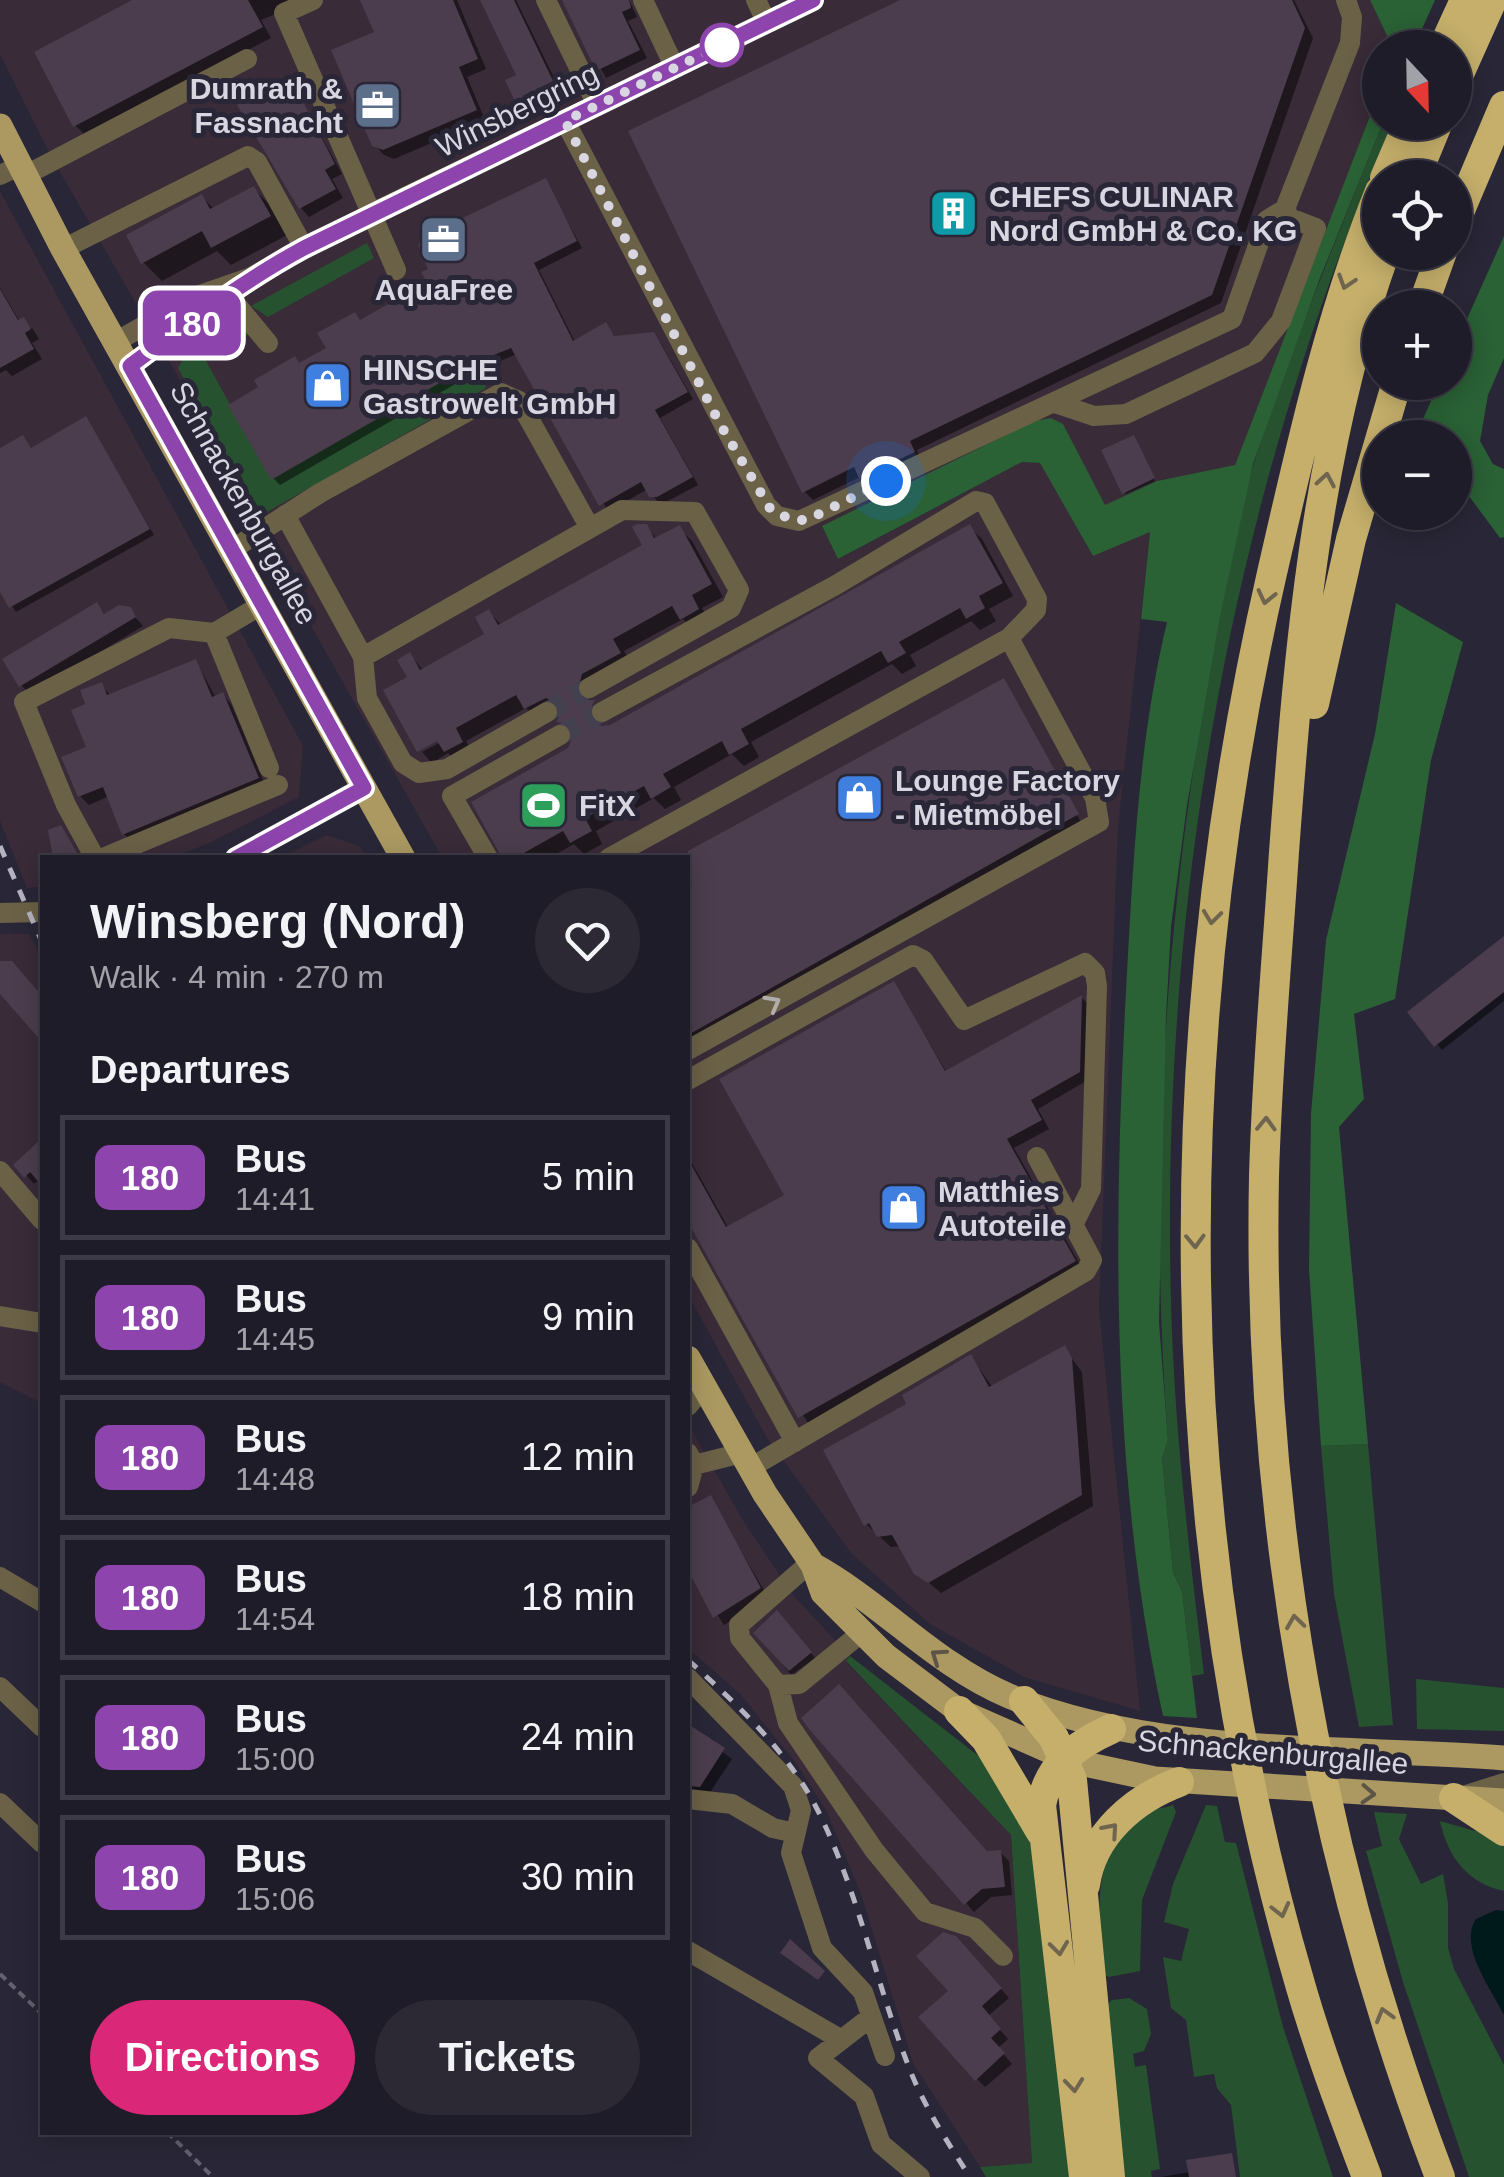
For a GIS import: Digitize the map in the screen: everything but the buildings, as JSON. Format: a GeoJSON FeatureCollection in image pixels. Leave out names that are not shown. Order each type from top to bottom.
{"type":"FeatureCollection","features":[{"type":"Feature","properties":{"kind":"highway"},"geometry":{"type":"LineString","coordinates":[[1451,30],[1464,0]]}},
{"type":"Feature","properties":{"kind":"highway"},"geometry":{"type":"LineString","coordinates":[[1472,45],[1492,0]]}},
{"type":"Feature","properties":{"kind":"highway"},"geometry":{"type":"LineString","coordinates":[[1472,182],[1504,106]]}},
{"type":"Feature","properties":{"kind":"highway"},"geometry":{"type":"LineString","coordinates":[[1362,242],[1318,368],[1250,666],[1232,764],[1206,966],[1194,1231],[1200,1387],[1222,1615],[1238,1716],[1300,1983],[1357,2162],[1367,2177]]}},
{"type":"Feature","properties":{"kind":"highway"},"geometry":{"type":"LineString","coordinates":[[1381,270],[1343,394],[1315,542],[1302,644],[1269,1042],[1265,1269],[1282,1532],[1310,1719],[1331,1818],[1414,2108],[1440,2177]]}},
{"type":"Feature","properties":{"kind":"highway"},"geometry":{"type":"LineString","coordinates":[[1282,890],[1323,655],[1392,400]]}},
{"type":"Feature","properties":{"kind":"highway"},"geometry":{"type":"LineString","coordinates":[[1024,1701],[1064,1758],[1072,1780],[1110,2177]]}},
{"type":"Feature","properties":{"kind":"highway"},"geometry":{"type":"LineString","coordinates":[[959,1711],[994,1752],[1042,1833]]}},
{"type":"Feature","properties":{"kind":"highway"},"geometry":{"type":"LineString","coordinates":[[1084,2177],[1042,1833],[1046,1783],[1064,1758],[1111,1729]]}},
{"type":"Feature","properties":{"kind":"highway"},"geometry":{"type":"LineString","coordinates":[[1082,1907],[1092,1857],[1108,1832],[1151,1794],[1179,1782]]}},
{"type":"Feature","properties":{"kind":"highway"},"geometry":{"type":"LineString","coordinates":[[1454,1798],[1504,1831]]}},
{"type":"Feature","properties":{"kind":"highway"},"geometry":{"type":"LineString","coordinates":[[1414,2108],[1452,2177]]}},
{"type":"Feature","properties":{"kind":"main road","name":"Schnackenburgallee"},"geometry":{"type":"LineString","coordinates":[[0,126],[14,172],[64,249],[401,855]]}},
{"type":"Feature","properties":{"kind":"main road","name":"Schnackenburgallee"},"geometry":{"type":"LineString","coordinates":[[695,1390],[746,1460],[812,1563],[823,1593],[861,1633],[959,1711],[1064,1758],[1179,1782],[1504,1800]]}},
{"type":"Feature","properties":{"kind":"main road","name":"Schnackenburgallee"},"geometry":{"type":"LineString","coordinates":[[812,1563],[842,1580],[955,1667],[1024,1701],[1111,1729],[1196,1739],[1504,1758]]}},
{"type":"Feature","properties":{"kind":"street"},"geometry":{"type":"LineString","coordinates":[[314,0],[284,12],[396,270]]}},
{"type":"Feature","properties":{"kind":"street"},"geometry":{"type":"LineString","coordinates":[[546,0],[597,106]]}},
{"type":"Feature","properties":{"kind":"street"},"geometry":{"type":"LineString","coordinates":[[643,0],[675,68]]}},
{"type":"Feature","properties":{"kind":"street"},"geometry":{"type":"LineString","coordinates":[[756,0],[766,22]]}},
{"type":"Feature","properties":{"kind":"street","name":"Winsbergring"},"geometry":{"type":"LineString","coordinates":[[116,342],[197,296],[249,278],[372,213],[813,0]]}},
{"type":"Feature","properties":{"kind":"street"},"geometry":{"type":"LineString","coordinates":[[565,121],[720,424],[766,505],[777,516],[807,520],[1027,412],[1058,404],[1232,319],[1267,220],[1286,208],[1350,43],[1352,18],[1346,0]]}},
{"type":"Feature","properties":{"kind":"street"},"geometry":{"type":"LineString","coordinates":[[14,172],[247,59]]}},
{"type":"Feature","properties":{"kind":"street"},"geometry":{"type":"LineString","coordinates":[[64,249],[248,156],[257,162],[304,248]]}},
{"type":"Feature","properties":{"kind":"street"},"geometry":{"type":"LineString","coordinates":[[1058,404],[1094,416],[1126,414],[1255,353],[1281,320],[1316,228],[1290,218],[1286,208]]}},
{"type":"Feature","properties":{"kind":"street","name":"Winsbergring"},"geometry":{"type":"LineString","coordinates":[[130,366],[230,297],[249,278]]}},
{"type":"Feature","properties":{"kind":"street"},"geometry":{"type":"LineString","coordinates":[[230,297],[268,342]]}},
{"type":"Feature","properties":{"kind":"street"},"geometry":{"type":"LineString","coordinates":[[234,549],[501,393],[519,402],[590,528]]}},
{"type":"Feature","properties":{"kind":"street"},"geometry":{"type":"LineString","coordinates":[[602,712],[836,585],[982,499],[1037,599],[1036,610],[1008,638],[615,855]]}},
{"type":"Feature","properties":{"kind":"street"},"geometry":{"type":"LineString","coordinates":[[363,657],[622,510],[695,512],[739,590],[731,608],[589,688]]}},
{"type":"Feature","properties":{"kind":"street"},"geometry":{"type":"LineString","coordinates":[[285,516],[363,657],[368,698],[403,763],[420,772],[446,768],[547,712]]}},
{"type":"Feature","properties":{"kind":"street"},"geometry":{"type":"LineString","coordinates":[[94,855],[66,805],[24,702],[169,628],[214,634],[264,604]]}},
{"type":"Feature","properties":{"kind":"street"},"geometry":{"type":"LineString","coordinates":[[109,855],[274,776],[214,634]]}},
{"type":"Feature","properties":{"kind":"street"},"geometry":{"type":"LineString","coordinates":[[690,1049],[1099,822],[1099,808],[1087,782],[1008,638]]}},
{"type":"Feature","properties":{"kind":"street"},"geometry":{"type":"LineString","coordinates":[[486,855],[452,796],[560,735]]}},
{"type":"Feature","properties":{"kind":"street"},"geometry":{"type":"LineString","coordinates":[[241,855],[364,788]]}},
{"type":"Feature","properties":{"kind":"street"},"geometry":{"type":"LineString","coordinates":[[0,913],[40,912]]}},
{"type":"Feature","properties":{"kind":"street"},"geometry":{"type":"LineString","coordinates":[[690,1079],[912,956],[924,960],[964,1020],[1085,963],[1094,973],[1097,986],[1091,1190],[1074,1225]]}},
{"type":"Feature","properties":{"kind":"street"},"geometry":{"type":"LineString","coordinates":[[691,1459],[746,1460],[795,1442],[1086,1272],[1092,1260],[1037,1157]]}},
{"type":"Feature","properties":{"kind":"street"},"geometry":{"type":"LineString","coordinates":[[0,1171],[40,1218]]}},
{"type":"Feature","properties":{"kind":"street"},"geometry":{"type":"LineString","coordinates":[[690,1252],[795,1442]]}},
{"type":"Feature","properties":{"kind":"street"},"geometry":{"type":"LineString","coordinates":[[0,1316],[40,1323]]}},
{"type":"Feature","properties":{"kind":"street"},"geometry":{"type":"LineString","coordinates":[[812,1563],[739,1625],[740,1638],[778,1685],[788,1723],[874,1850],[926,1912],[976,1928],[1002,1956]]}},
{"type":"Feature","properties":{"kind":"street"},"geometry":{"type":"LineString","coordinates":[[0,1576],[40,1601]]}},
{"type":"Feature","properties":{"kind":"street"},"geometry":{"type":"LineString","coordinates":[[778,1685],[799,1684],[861,1633]]}},
{"type":"Feature","properties":{"kind":"street"},"geometry":{"type":"LineString","coordinates":[[690,1680],[793,1786],[802,1810],[792,1853],[822,1948],[863,1992],[885,2056]]}},
{"type":"Feature","properties":{"kind":"street"},"geometry":{"type":"LineString","coordinates":[[0,1687],[40,1725]]}},
{"type":"Feature","properties":{"kind":"street"},"geometry":{"type":"LineString","coordinates":[[1454,1798],[1504,1783]]}},
{"type":"Feature","properties":{"kind":"street"},"geometry":{"type":"LineString","coordinates":[[690,1799],[732,1804],[773,1828],[795,1833]]}},
{"type":"Feature","properties":{"kind":"street"},"geometry":{"type":"LineString","coordinates":[[0,1803],[40,1841]]}},
{"type":"Feature","properties":{"kind":"street"},"geometry":{"type":"LineString","coordinates":[[690,1951],[840,2039]]}},
{"type":"Feature","properties":{"kind":"street"},"geometry":{"type":"LineString","coordinates":[[871,2017],[818,2058],[864,2096],[881,2144],[920,2177]]}},
{"type":"Feature","properties":{"kind":"path"},"geometry":{"type":"LineString","coordinates":[[0,1974],[40,2012]]}},
{"type":"Feature","properties":{"kind":"path"},"geometry":{"type":"LineString","coordinates":[[170,2135],[214,2177]]}},
{"type":"Feature","properties":{"kind":"shaded area"},"geometry":{"type":"Polygon","coordinates":[[[0,0],[1370,0],[1385,30],[1362,30],[1362,137],[1235,465],[1157,481],[1104,506],[1063,424],[822,527],[839,559],[1022,462],[1040,463],[1093,556],[1150,531],[1118,827],[1099,1309],[1140,1711],[1024,1677],[930,1624],[852,1554],[767,1438],[690,1299],[690,855],[441,855],[274,561],[256,516],[187,392],[52,158],[0,54],[0,0]]]}},
{"type":"Feature","properties":{"kind":"shaded area"},"geometry":{"type":"Polygon","coordinates":[[[0,191],[303,746],[299,797],[179,855],[40,855],[40,886],[27,888],[0,821],[0,191]]]}},
{"type":"Feature","properties":{"kind":"shaded area"},"geometry":{"type":"Polygon","coordinates":[[[327,835],[359,846],[365,855],[285,855],[327,835]]]}},
{"type":"Feature","properties":{"kind":"shaded area"},"geometry":{"type":"Polygon","coordinates":[[[0,934],[29,934],[40,955],[40,1402],[0,1382],[0,934]]]}},
{"type":"Feature","properties":{"kind":"shaded area"},"geometry":{"type":"Polygon","coordinates":[[[690,1428],[744,1522],[793,1595],[850,1656],[846,1662],[1011,1835],[1032,2163],[980,2167],[913,2063],[861,1894],[826,1810],[796,1763],[741,1695],[690,1650],[690,1428]]]}},
{"type":"Feature","properties":{"kind":"shaded area"},"geometry":{"type":"Polygon","coordinates":[[[1496,1910],[1504,1911],[1504,2015],[1479,1968],[1471,1942],[1476,1919],[1496,1910]]]}},
{"type":"Feature","properties":{"kind":"green space"},"geometry":{"type":"Polygon","coordinates":[[[1370,0],[1435,0],[1422,30],[1384,30],[1370,0]]]}},
{"type":"Feature","properties":{"kind":"green space"},"geometry":{"type":"Polygon","coordinates":[[[1362,137],[1362,140],[1376,140],[1368,160],[1362,160],[1362,175],[1253,464],[1220,616],[1187,805],[1171,927],[1159,1322],[1168,1440],[1162,1458],[1173,1573],[1182,1591],[1197,1718],[1163,1716],[1133,1536],[1120,1355],[1119,1173],[1134,852],[1149,713],[1167,622],[1141,619],[1150,532],[1093,556],[1040,463],[1022,462],[838,559],[822,526],[1034,421],[1051,418],[1063,424],[1105,505],[1157,481],[1235,465],[1362,137]]]}},
{"type":"Feature","properties":{"kind":"green space"},"geometry":{"type":"Polygon","coordinates":[[[1376,140],[1386,140],[1378,160],[1368,160],[1376,140]]]}},
{"type":"Feature","properties":{"kind":"green space"},"geometry":{"type":"Polygon","coordinates":[[[1362,176],[1362,200],[1289,406],[1249,552],[1218,700],[1194,849],[1178,1000],[1171,1150],[1175,1395],[1204,1674],[1192,1676],[1182,1591],[1173,1573],[1162,1458],[1168,1440],[1162,1348],[1160,1164],[1169,981],[1189,798],[1231,553],[1245,493],[1299,334],[1362,176]]]}},
{"type":"Feature","properties":{"kind":"green space"},"geometry":{"type":"Polygon","coordinates":[[[1504,236],[1504,358],[1488,395],[1480,441],[1493,464],[1504,469],[1504,537],[1500,538],[1472,500],[1472,420],[1423,420],[1431,400],[1472,400],[1472,308],[1504,236]]]}},
{"type":"Feature","properties":{"kind":"green space"},"geometry":{"type":"Polygon","coordinates":[[[367,243],[374,258],[268,317],[251,306],[367,243]]]}},
{"type":"Feature","properties":{"kind":"green space"},"geometry":{"type":"Polygon","coordinates":[[[232,320],[251,333],[205,359],[271,479],[454,326],[478,365],[486,388],[258,517],[178,368],[186,354],[232,320]]]}},
{"type":"Feature","properties":{"kind":"green space"},"geometry":{"type":"Polygon","coordinates":[[[1396,603],[1463,642],[1431,760],[1395,999],[1354,1014],[1364,1099],[1339,1127],[1368,1444],[1321,1446],[1309,1269],[1311,1114],[1326,940],[1375,734],[1396,603]]]}},
{"type":"Feature","properties":{"kind":"green space"},"geometry":{"type":"Polygon","coordinates":[[[1368,1444],[1393,1725],[1359,1727],[1334,1594],[1321,1446],[1368,1444]]]}},
{"type":"Feature","properties":{"kind":"green space"},"geometry":{"type":"Polygon","coordinates":[[[850,1656],[985,1761],[1027,1831],[1038,1874],[1069,2177],[986,2177],[980,2167],[1032,2163],[1011,1835],[846,1661],[850,1656]]]}},
{"type":"Feature","properties":{"kind":"green space"},"geometry":{"type":"Polygon","coordinates":[[[1416,1679],[1504,1688],[1504,1731],[1417,1729],[1416,1679]]]}},
{"type":"Feature","properties":{"kind":"green space"},"geometry":{"type":"Polygon","coordinates":[[[1173,1805],[1176,1812],[1142,1900],[1140,1971],[1109,1977],[1103,1974],[1100,1929],[1107,1861],[1130,1824],[1151,1811],[1173,1805]]]}},
{"type":"Feature","properties":{"kind":"green space"},"geometry":{"type":"Polygon","coordinates":[[[1206,1805],[1217,1806],[1225,1842],[1236,1843],[1283,2027],[1333,2177],[1240,2177],[1231,2105],[1217,2088],[1214,2074],[1194,2077],[1186,2020],[1171,2008],[1163,1957],[1181,1961],[1189,1929],[1164,1922],[1173,1884],[1206,1805]]]}},
{"type":"Feature","properties":{"kind":"green space"},"geometry":{"type":"Polygon","coordinates":[[[1374,1812],[1407,1814],[1399,1839],[1421,1884],[1443,1874],[1448,1903],[1448,1948],[1454,1969],[1504,2065],[1504,2177],[1469,2177],[1403,1982],[1366,1851],[1382,1846],[1374,1812]]]}},
{"type":"Feature","properties":{"kind":"green space"},"geometry":{"type":"Polygon","coordinates":[[[1440,1821],[1475,1831],[1482,1826],[1504,1839],[1504,1891],[1480,1882],[1461,1866],[1448,1846],[1440,1821]]]}},
{"type":"Feature","properties":{"kind":"green space"},"geometry":{"type":"Polygon","coordinates":[[[1129,1998],[1147,2009],[1151,2034],[1144,2051],[1133,2054],[1135,2067],[1146,2065],[1160,2169],[1151,2171],[1152,2177],[1122,2177],[1104,2008],[1112,2000],[1129,1998]]]}},
{"type":"Feature","properties":{"kind":"tunnel"},"geometry":{"type":"LineString","coordinates":[[547,712],[589,688]]}},
{"type":"Feature","properties":{"kind":"tunnel"},"geometry":{"type":"LineString","coordinates":[[560,735],[602,712]]}},
{"type":"Feature","properties":{"kind":"railway"},"geometry":{"type":"LineString","coordinates":[[0,846],[40,937]]}},
{"type":"Feature","properties":{"kind":"railway"},"geometry":{"type":"LineString","coordinates":[[690,1662],[762,1732],[809,1794],[847,1879],[910,2070],[930,2112],[970,2177]]}},
{"type":"Feature","properties":{"kind":"bus line","name":"180"},"geometry":{"type":"LineString","coordinates":[[241,855],[364,788],[130,366],[230,297],[249,278],[304,248],[813,0]]}},
{"type":"Feature","properties":{"kind":"place","name":"Dumrath & Fassnacht"},"geometry":{"type":"Point","coordinates":[378,105]}},
{"type":"Feature","properties":{"kind":"place","name":"CHEFS CULINAR Nord GmbH & Co. KG"},"geometry":{"type":"Point","coordinates":[954,213]}},
{"type":"Feature","properties":{"kind":"place","name":"AquaFree"},"geometry":{"type":"Point","coordinates":[444,240]}},
{"type":"Feature","properties":{"kind":"place","name":"HINSCHE Gastrowelt GmbH"},"geometry":{"type":"Point","coordinates":[328,386]}},
{"type":"Feature","properties":{"kind":"place","name":"Lounge Factory - Mietmöbel"},"geometry":{"type":"Point","coordinates":[860,797]}},
{"type":"Feature","properties":{"kind":"place","name":"FitX"},"geometry":{"type":"Point","coordinates":[544,805]}},
{"type":"Feature","properties":{"kind":"place","name":"Matthies Autoteile"},"geometry":{"type":"Point","coordinates":[903,1208]}},
{"type":"Feature","properties":{"kind":"route"},"geometry":{"type":"LineString","coordinates":[[722,45],[565,121],[720,424],[766,505],[777,516],[807,520],[886,481]]}}]}
